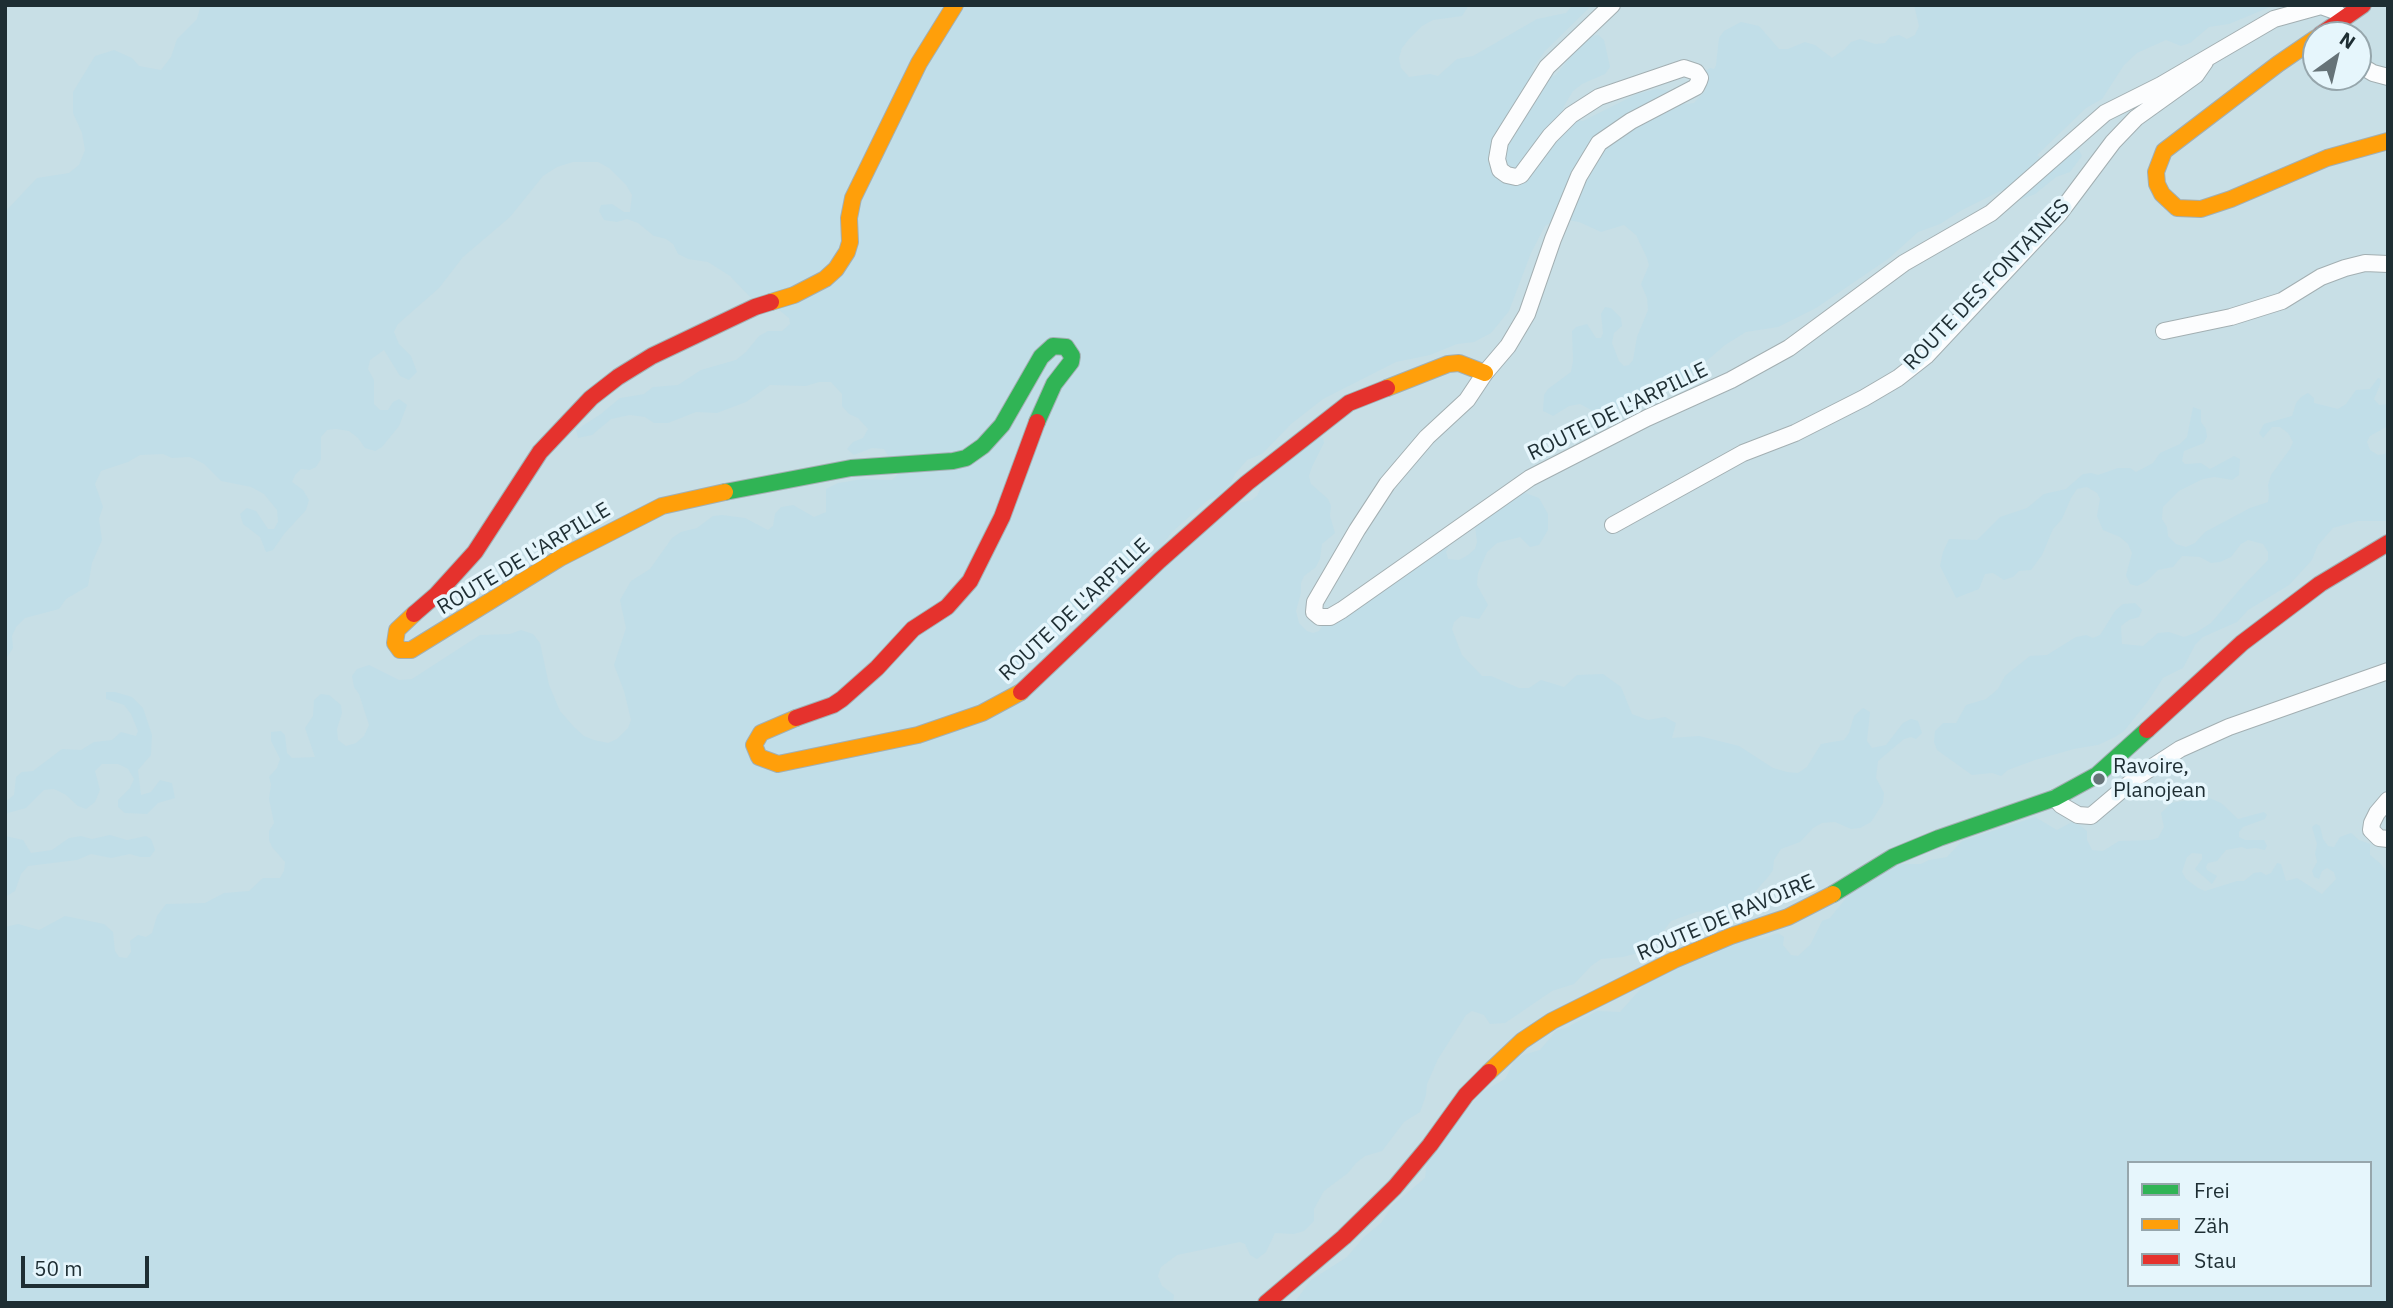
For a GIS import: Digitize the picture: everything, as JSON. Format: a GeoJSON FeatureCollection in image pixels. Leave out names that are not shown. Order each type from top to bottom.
{"type":"FeatureCollection","features":[{"type":"Feature","properties":{"kind":"street","name":"ROUTE DE L'ARPILLE"},"geometry":{"type":"LineString","coordinates":[[955,5],[919,63],[853,198],[849,218],[850,242],[835,270],[825,279],[794,295],[755,307],[652,356],[618,377],[592,398],[540,452],[475,552],[436,594],[397,630],[394,643],[396,647],[400,650],[411,650],[560,558],[662,506],[694,497],[850,468],[953,461],[966,457],[983,446],[1002,425],[1041,357],[1053,346],[1066,347],[1072,356],[1071,362],[1042,405],[1006,508],[970,581],[947,607],[913,629],[877,668],[842,699],[833,705],[773,726],[761,733],[754,745],[759,757],[771,764],[778,764],[918,735],[982,713],[1019,694],[1189,535],[1299,440],[1349,403],[1448,364],[1459,363],[1485,373],[1467,400],[1427,437],[1387,484],[1357,530],[1314,603],[1314,612],[1320,617],[1330,617],[1530,478],[1647,418],[1731,380],[1789,348],[1904,263],[1991,213],[2105,113],[2161,85],[2274,19],[2321,6],[2335,11],[2343,18]]}},
{"type":"Feature","properties":{"kind":"street"},"geometry":{"type":"LineString","coordinates":[[1485,373],[1508,346],[1527,314],[1553,239],[1579,176],[1599,143],[1631,121],[1696,87],[1699,81],[1696,72],[1684,68],[1599,97],[1571,116],[1550,136],[1521,175],[1507,175],[1500,170],[1497,159],[1500,142],[1548,66],[1612,5]]}},
{"type":"Feature","properties":{"kind":"street"},"geometry":{"type":"LineString","coordinates":[[2339,21],[2362,5]]}},
{"type":"Feature","properties":{"kind":"street"},"geometry":{"type":"LineString","coordinates":[[2302,49],[2267,72],[2164,151],[2156,172],[2162,194],[2177,208],[2201,209],[2327,158],[2388,141]]}},
{"type":"Feature","properties":{"kind":"street","name":"ROUTE DES FONTAINES"},"geometry":{"type":"LineString","coordinates":[[1613,525],[1743,453],[1795,433],[1864,398],[1898,378],[1926,356],[2059,214],[2113,142],[2136,118],[2196,75],[2210,54]]}},
{"type":"Feature","properties":{"kind":"street"},"geometry":{"type":"LineString","coordinates":[[2164,331],[2231,317],[2282,301],[2321,277],[2345,268],[2365,263],[2388,264]]}},
{"type":"Feature","properties":{"kind":"street","name":"ROUTE DE RAVOIRE"},"geometry":{"type":"LineString","coordinates":[[1266,1303],[1344,1237],[1395,1186],[1430,1145],[1466,1095],[1522,1041],[1552,1021],[1674,960],[1808,908],[1893,857],[2055,797],[2097,775],[2242,643],[2320,584],[2388,543]]}},
{"type":"Feature","properties":{"kind":"street"},"geometry":{"type":"LineString","coordinates":[[2055,797],[2061,805],[2078,815],[2091,816],[2137,776],[2180,749],[2266,713],[2388,671]]}},
{"type":"Feature","properties":{"kind":"street"},"geometry":{"type":"LineString","coordinates":[[2388,800],[2372,823],[2371,831],[2379,838],[2388,839]]}},
{"type":"Feature","properties":{"kind":"shaded area"},"geometry":{"type":"Polygon","coordinates":[[[5,5],[2388,5],[2388,1303],[5,1303],[5,5]]]}},
{"type":"Feature","properties":{"kind":"shaded area"},"geometry":{"type":"Polygon","coordinates":[[[201,5],[1469,5],[1462,16],[1433,20],[1422,26],[1409,39],[1399,58],[1401,68],[1409,77],[1430,74],[1438,76],[1457,59],[1473,56],[1537,19],[1566,13],[1573,5],[1592,5],[1545,51],[1533,68],[1538,80],[1556,75],[1579,46],[1591,36],[1598,35],[1604,40],[1610,67],[1605,74],[1573,91],[1564,106],[1564,117],[1583,121],[1637,94],[1657,89],[1671,91],[1686,104],[1694,103],[1705,91],[1705,71],[1714,69],[1716,65],[1719,38],[1724,31],[1741,22],[1759,26],[1779,49],[1788,49],[1805,42],[1815,45],[1832,58],[1851,42],[1860,39],[1875,44],[1885,43],[1890,37],[1899,35],[1907,39],[1915,35],[1919,26],[1914,5],[2275,5],[2229,24],[2209,27],[2190,43],[2181,46],[2166,40],[2137,53],[2124,65],[2102,99],[2086,108],[2037,155],[2048,165],[2073,148],[2079,150],[2082,156],[2070,172],[2056,177],[2035,194],[2014,202],[2002,190],[1940,224],[1918,232],[1888,259],[1816,308],[1778,327],[1746,332],[1661,394],[1627,400],[1609,412],[1599,414],[1580,404],[1569,406],[1553,416],[1543,411],[1544,395],[1571,372],[1572,331],[1576,327],[1587,324],[1596,338],[1601,338],[1601,314],[1605,307],[1611,308],[1621,318],[1622,326],[1614,333],[1612,343],[1619,361],[1624,366],[1629,365],[1633,360],[1637,337],[1648,310],[1647,298],[1641,284],[1649,265],[1636,235],[1624,225],[1601,232],[1579,222],[1558,218],[1545,226],[1531,253],[1509,311],[1491,333],[1474,342],[1457,344],[1430,355],[1396,362],[1323,399],[1291,424],[1262,454],[1247,460],[1217,497],[1208,500],[1172,532],[1163,544],[1234,504],[1252,500],[1257,496],[1264,480],[1317,436],[1323,438],[1324,443],[1309,476],[1311,484],[1328,499],[1335,533],[1322,544],[1316,567],[1304,576],[1301,583],[1296,611],[1299,623],[1307,631],[1319,631],[1323,625],[1445,541],[1449,546],[1446,552],[1448,559],[1459,560],[1468,555],[1475,549],[1477,542],[1475,526],[1520,491],[1539,498],[1548,514],[1548,530],[1539,545],[1530,547],[1520,537],[1497,543],[1487,552],[1478,573],[1477,585],[1488,605],[1479,619],[1461,616],[1454,622],[1452,629],[1462,655],[1482,676],[1491,676],[1519,688],[1529,688],[1541,680],[1564,687],[1577,675],[1603,674],[1621,687],[1632,714],[1648,720],[1665,717],[1676,723],[1672,738],[1699,736],[1739,746],[1773,768],[1787,772],[1798,773],[1807,767],[1821,744],[1844,740],[1854,716],[1863,708],[1870,712],[1867,741],[1872,748],[1886,745],[1903,723],[1911,719],[1918,721],[1922,733],[1916,739],[1904,739],[1878,761],[1876,778],[1884,793],[1883,803],[1871,822],[1851,829],[1835,822],[1822,823],[1813,828],[1800,842],[1781,849],[1774,860],[1773,870],[1745,903],[1735,909],[1696,912],[1671,921],[1649,950],[1601,959],[1574,984],[1552,991],[1505,1023],[1490,1024],[1484,1015],[1472,1011],[1466,1015],[1438,1059],[1427,1084],[1420,1112],[1404,1122],[1382,1151],[1365,1156],[1324,1191],[1314,1209],[1314,1221],[1304,1231],[1294,1234],[1275,1233],[1266,1252],[1257,1259],[1250,1255],[1245,1244],[1240,1242],[1177,1255],[1161,1267],[1158,1276],[1162,1286],[1174,1295],[1173,1303],[5,1303],[5,927],[18,924],[39,930],[65,916],[104,924],[113,932],[115,951],[119,957],[127,958],[131,952],[130,941],[138,935],[146,937],[152,933],[157,916],[166,904],[205,903],[224,893],[249,891],[263,878],[280,878],[285,862],[269,840],[269,831],[274,823],[269,799],[269,777],[277,768],[280,759],[271,741],[271,732],[281,731],[285,735],[287,753],[292,758],[315,757],[305,728],[313,716],[314,700],[321,694],[329,695],[341,705],[338,740],[346,746],[356,743],[364,736],[369,725],[352,676],[357,669],[369,665],[399,680],[412,679],[480,635],[510,634],[521,630],[533,634],[540,643],[549,685],[560,711],[574,727],[594,740],[608,743],[617,739],[628,728],[631,720],[614,665],[626,628],[620,600],[631,581],[650,569],[672,538],[681,532],[697,528],[713,516],[745,518],[768,530],[773,526],[775,514],[781,507],[793,505],[814,517],[826,512],[826,489],[838,483],[863,479],[892,480],[899,473],[884,449],[872,448],[854,455],[847,449],[853,442],[863,438],[868,429],[842,406],[842,394],[831,382],[806,386],[770,385],[746,402],[717,413],[696,412],[668,423],[654,423],[645,417],[630,415],[611,419],[592,435],[578,438],[576,430],[620,398],[644,394],[653,387],[678,385],[701,370],[736,360],[759,336],[768,331],[782,331],[790,324],[789,318],[773,305],[753,300],[730,276],[708,262],[688,259],[678,254],[673,244],[654,236],[638,223],[627,219],[617,222],[604,220],[599,211],[601,205],[612,204],[624,212],[630,212],[632,195],[609,168],[598,162],[573,162],[557,167],[543,176],[510,217],[463,257],[439,288],[398,324],[394,332],[399,344],[411,356],[417,372],[409,380],[400,376],[384,350],[370,360],[368,369],[374,380],[374,404],[380,410],[388,410],[393,402],[399,399],[407,405],[399,426],[382,447],[375,451],[365,448],[349,431],[327,430],[321,437],[321,459],[316,467],[310,470],[301,469],[292,482],[303,490],[309,500],[306,510],[273,550],[266,552],[260,537],[243,524],[240,514],[247,508],[256,511],[268,529],[274,529],[278,522],[277,510],[264,494],[251,487],[221,481],[204,464],[190,457],[140,455],[101,471],[95,484],[103,507],[99,519],[102,540],[92,563],[88,586],[66,599],[59,609],[25,618],[16,627],[12,636],[13,648],[5,660],[5,212],[37,178],[69,173],[79,165],[85,150],[82,133],[73,113],[73,92],[95,56],[114,50],[132,58],[139,66],[161,70],[171,57],[177,39],[197,19],[201,5]]]}},
{"type":"Feature","properties":{"kind":"shaded area"},"geometry":{"type":"Polygon","coordinates":[[[2378,378],[2381,379],[2380,385],[2374,399],[2379,405],[2388,404],[2388,426],[2370,436],[2367,442],[2370,450],[2378,455],[2385,454],[2388,447],[2388,521],[2358,521],[2333,528],[2318,545],[2312,560],[2289,585],[2248,610],[2237,622],[2203,637],[2195,645],[2183,668],[2163,678],[2124,731],[2115,737],[2098,745],[2035,760],[2008,770],[2001,776],[1992,773],[1972,775],[1937,750],[1934,742],[1935,731],[1943,723],[1956,723],[1966,705],[1986,699],[1998,689],[2005,676],[2030,656],[2047,655],[2076,637],[2086,635],[2093,638],[2100,635],[2115,611],[2123,604],[2135,603],[2142,610],[2139,617],[2121,626],[2122,644],[2143,646],[2158,633],[2169,632],[2184,637],[2197,632],[2211,623],[2268,560],[2268,552],[2263,544],[2248,540],[2241,544],[2231,557],[2220,562],[2211,563],[2200,557],[2182,556],[2173,567],[2158,570],[2147,581],[2137,586],[2130,584],[2126,575],[2132,553],[2128,544],[2120,537],[2103,530],[2097,516],[2100,499],[2097,493],[2087,487],[2077,489],[2062,519],[2053,529],[2042,555],[2031,570],[2019,571],[2004,580],[1993,573],[1985,574],[1979,589],[1956,598],[1940,566],[1949,539],[1977,540],[2000,517],[2027,508],[2044,494],[2066,489],[2083,474],[2098,475],[2118,468],[2130,468],[2136,472],[2153,463],[2160,453],[2180,444],[2187,437],[2193,407],[2201,410],[2201,422],[2207,437],[2204,443],[2184,451],[2182,461],[2185,464],[2201,463],[2210,469],[2234,456],[2240,459],[2239,475],[2232,480],[2214,477],[2203,479],[2179,491],[2163,507],[2162,519],[2168,536],[2176,544],[2186,547],[2195,543],[2205,532],[2250,508],[2268,502],[2271,475],[2293,442],[2288,433],[2280,427],[2272,427],[2263,438],[2259,433],[2264,424],[2292,416],[2296,403],[2308,393],[2314,398],[2314,403],[2338,409],[2346,404],[2356,390],[2370,389],[2378,378]]]}},
{"type":"Feature","properties":{"kind":"shaded area"},"geometry":{"type":"Polygon","coordinates":[[[106,692],[132,697],[143,708],[152,735],[151,755],[138,770],[141,795],[151,792],[160,780],[172,783],[175,798],[158,803],[147,814],[125,813],[118,807],[118,800],[130,788],[134,779],[128,769],[118,764],[102,764],[95,771],[100,790],[95,802],[86,809],[54,789],[44,790],[26,808],[5,816],[5,802],[14,795],[16,777],[22,772],[33,771],[62,749],[81,750],[94,742],[112,740],[121,732],[136,736],[138,731],[131,714],[124,705],[106,699],[106,692]]]}},
{"type":"Feature","properties":{"kind":"shaded area"},"geometry":{"type":"Polygon","coordinates":[[[2207,797],[2221,803],[2238,819],[2264,812],[2267,815],[2265,819],[2243,827],[2239,832],[2239,837],[2245,840],[2264,840],[2267,846],[2265,850],[2242,847],[2226,850],[2217,861],[2208,863],[2206,867],[2217,876],[2212,884],[2195,869],[2202,859],[2202,854],[2192,853],[2187,857],[2182,872],[2186,879],[2205,891],[2244,881],[2254,873],[2261,872],[2266,875],[2271,873],[2277,863],[2281,864],[2286,881],[2297,878],[2322,894],[2336,879],[2334,872],[2327,868],[2322,871],[2319,879],[2314,877],[2312,871],[2317,862],[2317,844],[2312,827],[2316,824],[2320,826],[2328,846],[2334,847],[2340,837],[2351,833],[2370,844],[2370,855],[2381,864],[2388,875],[2388,1303],[1294,1303],[1311,1280],[1347,1257],[1364,1237],[1381,1223],[1392,1206],[1425,1178],[1427,1159],[1482,1092],[1505,1079],[1514,1061],[1540,1050],[1557,1030],[1597,1011],[1620,1012],[1647,982],[1692,960],[1711,957],[1719,950],[1751,935],[1761,939],[1778,933],[1784,937],[1783,945],[1791,955],[1798,956],[1810,945],[1822,921],[1830,918],[1851,892],[1895,864],[1921,864],[1947,857],[1962,841],[2035,817],[2057,830],[2072,822],[2081,826],[2087,831],[2087,840],[2092,850],[2103,851],[2119,841],[2158,838],[2164,827],[2161,813],[2171,803],[2207,797]]]}},
{"type":"Feature","properties":{"kind":"shaded area"},"geometry":{"type":"Polygon","coordinates":[[[110,835],[127,840],[146,836],[151,839],[155,850],[150,857],[130,854],[111,858],[91,854],[77,860],[28,866],[21,874],[15,891],[5,897],[5,836],[23,840],[31,853],[52,850],[69,838],[81,836],[92,839],[110,835]]]}},
{"type":"Feature","properties":{"kind":"traffic: fast"},"geometry":{"type":"LineString","coordinates":[[725,492],[851,468],[966,458],[983,446],[1002,425],[1041,357],[1053,346],[1066,347],[1072,356],[1071,362],[1054,384],[1037,422]]}},
{"type":"Feature","properties":{"kind":"traffic: fast"},"geometry":{"type":"LineString","coordinates":[[1833,894],[1893,857],[1939,838],[2055,798],[2097,775],[2147,730]]}},
{"type":"Feature","properties":{"kind":"traffic: slow"},"geometry":{"type":"LineString","coordinates":[[771,302],[794,295],[825,279],[836,269],[847,252],[853,198],[919,63],[955,5]]}},
{"type":"Feature","properties":{"kind":"traffic: slow"},"geometry":{"type":"LineString","coordinates":[[2302,48],[2164,151],[2156,172],[2157,184],[2162,194],[2177,208],[2201,209],[2327,158],[2388,141]]}},
{"type":"Feature","properties":{"kind":"traffic: slow"},"geometry":{"type":"LineString","coordinates":[[1387,388],[1448,364],[1459,363],[1485,373]]}},
{"type":"Feature","properties":{"kind":"traffic: slow"},"geometry":{"type":"LineString","coordinates":[[414,614],[397,630],[395,643],[400,650],[411,650],[560,558],[662,506],[725,492]]}},
{"type":"Feature","properties":{"kind":"traffic: slow"},"geometry":{"type":"LineString","coordinates":[[796,718],[761,733],[754,745],[759,757],[778,764],[918,735],[982,713],[1021,692]]}},
{"type":"Feature","properties":{"kind":"traffic: slow"},"geometry":{"type":"LineString","coordinates":[[1489,1072],[1522,1041],[1552,1021],[1674,960],[1731,936],[1788,917],[1833,894]]}},
{"type":"Feature","properties":{"kind":"traffic: jam"},"geometry":{"type":"LineString","coordinates":[[2340,21],[2363,5]]}},
{"type":"Feature","properties":{"kind":"traffic: jam"},"geometry":{"type":"LineString","coordinates":[[414,614],[436,595],[475,552],[540,452],[591,398],[652,356],[771,302]]}},
{"type":"Feature","properties":{"kind":"traffic: jam"},"geometry":{"type":"LineString","coordinates":[[1021,692],[1159,561],[1247,483],[1349,403],[1387,388]]}},
{"type":"Feature","properties":{"kind":"traffic: jam"},"geometry":{"type":"LineString","coordinates":[[796,718],[833,705],[842,699],[877,668],[913,629],[947,607],[970,581],[1002,517],[1037,422]]}},
{"type":"Feature","properties":{"kind":"traffic: jam"},"geometry":{"type":"LineString","coordinates":[[2147,730],[2242,643],[2320,584],[2388,543]]}},
{"type":"Feature","properties":{"kind":"traffic: jam"},"geometry":{"type":"LineString","coordinates":[[1266,1303],[1344,1237],[1395,1187],[1466,1095],[1489,1072]]}},
{"type":"Feature","properties":{"kind":"place","name":"Ravoire, Planojean"},"geometry":{"type":"Point","coordinates":[2099,779]}}]}
